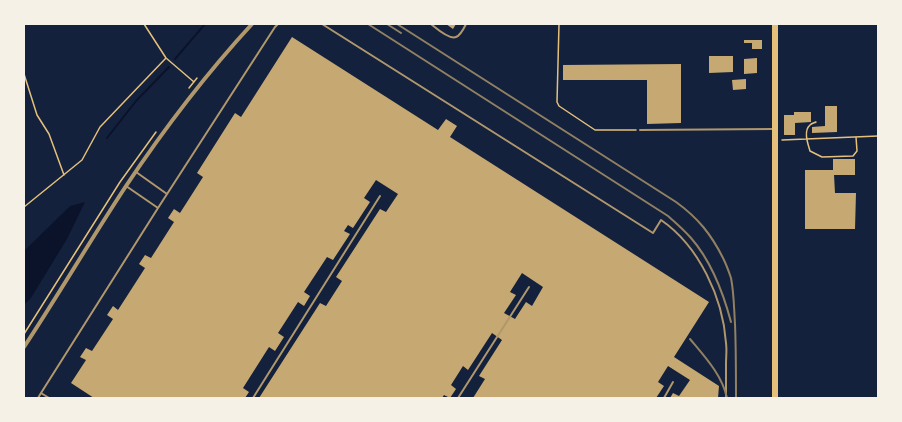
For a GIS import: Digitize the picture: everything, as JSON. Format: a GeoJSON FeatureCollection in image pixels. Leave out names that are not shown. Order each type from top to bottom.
{"type":"FeatureCollection","features":[{"type":"Feature","properties":{"kind":"main road"},"geometry":{"type":"LineString","coordinates":[[775,24],[775,398]]}},
{"type":"Feature","properties":{"kind":"street"},"geometry":{"type":"LineString","coordinates":[[24,347],[126,186],[194,93],[252,24]]}},
{"type":"Feature","properties":{"kind":"lane"},"geometry":{"type":"LineString","coordinates":[[38,398],[158,208],[278,24]]}},
{"type":"Feature","properties":{"kind":"lane"},"geometry":{"type":"LineString","coordinates":[[322,24],[653,233],[661,220],[671,227],[691,250],[714,290],[722,316],[726,343],[726,398]]}},
{"type":"Feature","properties":{"kind":"lane"},"geometry":{"type":"LineString","coordinates":[[431,24],[448,37],[455,38],[466,24]]}},
{"type":"Feature","properties":{"kind":"lane"},"geometry":{"type":"LineString","coordinates":[[640,130],[774,129]]}},
{"type":"Feature","properties":{"kind":"lane"},"geometry":{"type":"LineString","coordinates":[[136,172],[167,194]]}},
{"type":"Feature","properties":{"kind":"lane"},"geometry":{"type":"LineString","coordinates":[[126,186],[158,208]]}},
{"type":"Feature","properties":{"kind":"lane"},"geometry":{"type":"LineString","coordinates":[[253,398],[380,196]]}},
{"type":"Feature","properties":{"kind":"lane"},"geometry":{"type":"LineString","coordinates":[[458,398],[529,287]]}},
{"type":"Feature","properties":{"kind":"lane"},"geometry":{"type":"LineString","coordinates":[[664,398],[673,382]]}},
{"type":"Feature","properties":{"kind":"lane"},"geometry":{"type":"LineString","coordinates":[[41,393],[49,398]]}},
{"type":"Feature","properties":{"kind":"path"},"geometry":{"type":"LineString","coordinates":[[144,24],[166,58],[194,82]]}},
{"type":"Feature","properties":{"kind":"path"},"geometry":{"type":"LineString","coordinates":[[559,24],[558,106],[595,130],[640,130]]}},
{"type":"Feature","properties":{"kind":"path"},"geometry":{"type":"LineString","coordinates":[[24,207],[82,160],[100,127],[166,58]]}},
{"type":"Feature","properties":{"kind":"path"},"geometry":{"type":"LineString","coordinates":[[24,74],[37,115],[49,134],[64,175]]}},
{"type":"Feature","properties":{"kind":"path"},"geometry":{"type":"LineString","coordinates":[[816,122],[808,126],[807,139],[810,150],[822,157],[855,155],[857,151],[856,137]]}},
{"type":"Feature","properties":{"kind":"path"},"geometry":{"type":"LineString","coordinates":[[774,140],[878,136]]}},
{"type":"Feature","properties":{"kind":"water"},"geometry":{"type":"Polygon","coordinates":[[[85,202],[67,239],[31,298],[24,305],[24,251],[70,206],[85,202]]]}},
{"type":"Feature","properties":{"kind":"building"},"geometry":{"type":"Polygon","coordinates":[[[446,24],[456,24],[453,29],[446,24]]]}},
{"type":"Feature","properties":{"kind":"building"},"geometry":{"type":"Polygon","coordinates":[[[292,37],[438,130],[446,119],[457,126],[450,137],[709,302],[674,357],[719,386],[718,398],[670,398],[673,393],[679,396],[690,380],[668,366],[658,382],[664,386],[656,398],[473,398],[485,379],[479,376],[502,340],[492,333],[468,370],[463,366],[451,385],[456,389],[450,398],[444,395],[442,398],[259,398],[320,303],[326,306],[342,281],[336,277],[380,209],[386,212],[398,194],[376,180],[364,198],[370,202],[353,228],[348,225],[344,231],[350,234],[333,260],[327,257],[304,292],[310,296],[304,306],[298,302],[278,333],[284,337],[275,351],[269,347],[243,388],[249,392],[245,398],[94,398],[71,383],[86,360],[80,357],[86,348],[92,351],[113,319],[107,315],[113,306],[118,310],[145,268],[139,264],[145,255],[151,258],[174,222],[168,218],[174,209],[180,213],[203,177],[197,173],[235,113],[241,117],[292,37]],[[522,273],[510,292],[516,295],[504,313],[515,319],[526,302],[532,306],[543,287],[522,273]]]}},
{"type":"Feature","properties":{"kind":"building"},"geometry":{"type":"Polygon","coordinates":[[[744,40],[762,40],[762,49],[752,49],[752,43],[744,43],[744,40]]]}},
{"type":"Feature","properties":{"kind":"building"},"geometry":{"type":"Polygon","coordinates":[[[709,56],[733,56],[733,72],[709,73],[709,56]]]}},
{"type":"Feature","properties":{"kind":"building"},"geometry":{"type":"Polygon","coordinates":[[[757,58],[757,73],[744,74],[744,59],[757,58]]]}},
{"type":"Feature","properties":{"kind":"building"},"geometry":{"type":"Polygon","coordinates":[[[681,64],[681,123],[647,124],[647,80],[563,80],[563,65],[681,64]]]}},
{"type":"Feature","properties":{"kind":"building"},"geometry":{"type":"Polygon","coordinates":[[[746,79],[746,89],[733,90],[732,80],[746,79]]]}},
{"type":"Feature","properties":{"kind":"building"},"geometry":{"type":"Polygon","coordinates":[[[825,106],[837,106],[837,132],[812,133],[812,127],[825,126],[825,106]]]}},
{"type":"Feature","properties":{"kind":"building"},"geometry":{"type":"Polygon","coordinates":[[[794,112],[811,112],[811,122],[795,123],[795,135],[784,135],[784,115],[794,115],[794,112]]]}},
{"type":"Feature","properties":{"kind":"building"},"geometry":{"type":"Polygon","coordinates":[[[833,159],[855,159],[855,175],[834,175],[835,193],[856,193],[855,229],[805,229],[805,170],[833,170],[833,159]]]}},
{"type":"Feature","properties":{"kind":"waterway"},"geometry":{"type":"LineString","coordinates":[[175,59],[205,24]]}},
{"type":"Feature","properties":{"kind":"waterway"},"geometry":{"type":"LineString","coordinates":[[107,138],[136,101],[169,67]]}},
{"type":"Feature","properties":{"kind":"railway"},"geometry":{"type":"LineString","coordinates":[[368,24],[668,216],[691,238],[711,267],[731,322]]}},
{"type":"Feature","properties":{"kind":"railway"},"geometry":{"type":"LineString","coordinates":[[387,24],[401,33]]}},
{"type":"Feature","properties":{"kind":"railway"},"geometry":{"type":"LineString","coordinates":[[397,24],[676,202],[697,220],[709,234],[718,249],[731,278],[735,324],[736,398]]}},
{"type":"Feature","properties":{"kind":"railway"},"geometry":{"type":"LineString","coordinates":[[690,339],[717,374],[725,390],[727,398]]}}]}
